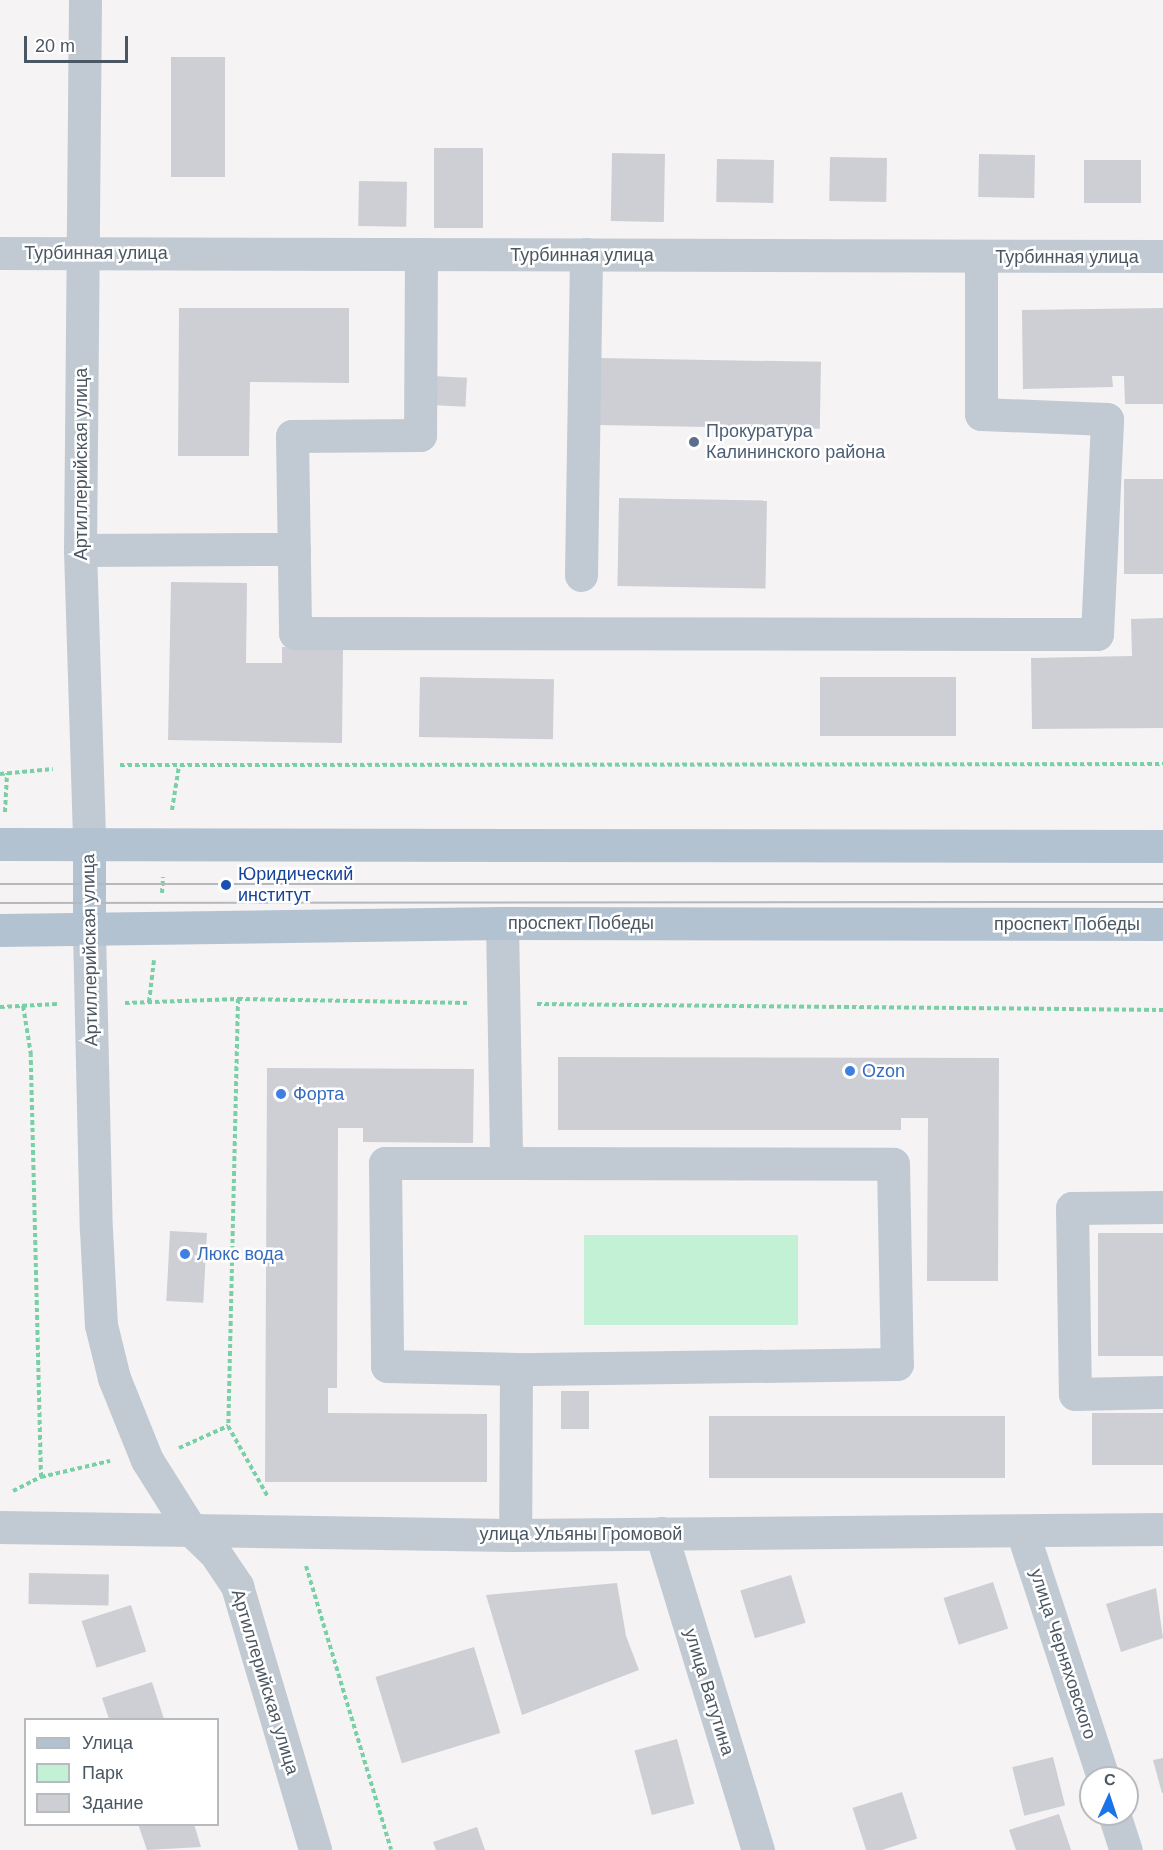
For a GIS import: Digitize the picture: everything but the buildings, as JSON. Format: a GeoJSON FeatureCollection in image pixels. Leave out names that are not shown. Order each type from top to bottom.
{"type":"FeatureCollection","features":[{"type":"Feature","properties":{"kind":"main road"},"geometry":{"type":"LineString","coordinates":[[0,844],[1163,846]]}},
{"type":"Feature","properties":{"kind":"main road","name":"Артиллерийская улица"},"geometry":{"type":"LineString","coordinates":[[89,844],[89,931]]}},
{"type":"Feature","properties":{"kind":"main road","name":"проспект Победы"},"geometry":{"type":"LineString","coordinates":[[0,930],[89,931],[502,923],[1163,924]]}},
{"type":"Feature","properties":{"kind":"street","name":"Артиллерийская улица"},"geometry":{"type":"LineString","coordinates":[[85,0],[80,550],[89,844]]}},
{"type":"Feature","properties":{"kind":"street","name":"Турбинная улица"},"geometry":{"type":"LineString","coordinates":[[0,253],[1163,256]]}},
{"type":"Feature","properties":{"kind":"street"},"geometry":{"type":"LineString","coordinates":[[421,254],[420,435],[292,436],[295,633],[1097,634],[1107,419],[981,414],[981,257]]}},
{"type":"Feature","properties":{"kind":"street"},"geometry":{"type":"LineString","coordinates":[[581,576],[586,254]]}},
{"type":"Feature","properties":{"kind":"street"},"geometry":{"type":"LineString","coordinates":[[80,550],[294,549]]}},
{"type":"Feature","properties":{"kind":"street"},"geometry":{"type":"LineString","coordinates":[[502,923],[507,1163]]}},
{"type":"Feature","properties":{"kind":"street","name":"Артиллерийская улица"},"geometry":{"type":"LineString","coordinates":[[89,931],[102,1326],[114,1378],[147,1460],[191,1530],[215,1553],[237,1586],[315,1850]]}},
{"type":"Feature","properties":{"kind":"street"},"geometry":{"type":"LineString","coordinates":[[385,1163],[893,1164],[897,1364],[516,1369],[387,1366],[385,1163]]}},
{"type":"Feature","properties":{"kind":"street"},"geometry":{"type":"LineString","coordinates":[[1163,1207],[1072,1208],[1075,1394],[1163,1392]]}},
{"type":"Feature","properties":{"kind":"street"},"geometry":{"type":"LineString","coordinates":[[515,1535],[516,1369]]}},
{"type":"Feature","properties":{"kind":"street","name":"улица Ульяны Громовой"},"geometry":{"type":"LineString","coordinates":[[0,1527],[515,1535],[1163,1530]]}},
{"type":"Feature","properties":{"kind":"street","name":"улица Черняховского"},"geometry":{"type":"LineString","coordinates":[[1022,1531],[1099,1766]]}},
{"type":"Feature","properties":{"kind":"street","name":"улица Ватутина"},"geometry":{"type":"LineString","coordinates":[[661,1533],[758,1850]]}},
{"type":"Feature","properties":{"kind":"street"},"geometry":{"type":"LineString","coordinates":[[1118,1826],[1126,1850]]}},
{"type":"Feature","properties":{"kind":"path"},"geometry":{"type":"LineString","coordinates":[[0,774],[86,765],[1163,764]]}},
{"type":"Feature","properties":{"kind":"path"},"geometry":{"type":"LineString","coordinates":[[179,766],[148,1002],[238,999],[1163,1010]]}},
{"type":"Feature","properties":{"kind":"path"},"geometry":{"type":"LineString","coordinates":[[238,999],[228,1426],[303,1557],[391,1850]]}},
{"type":"Feature","properties":{"kind":"path"},"geometry":{"type":"LineString","coordinates":[[13,1491],[40,1477],[30,1056],[22,1005]]}},
{"type":"Feature","properties":{"kind":"green space"},"geometry":{"type":"Polygon","coordinates":[[[584,1235],[798,1235],[798,1325],[584,1325],[584,1235]]]}},
{"type":"Feature","properties":{"kind":"tram line"},"geometry":{"type":"LineString","coordinates":[[0,884],[1163,884]]}},
{"type":"Feature","properties":{"kind":"tram line"},"geometry":{"type":"LineString","coordinates":[[0,903],[1163,902]]}},
{"type":"Feature","properties":{"kind":"place","name":"Прокуратура Калининского района"},"geometry":{"type":"Point","coordinates":[694,442]}},
{"type":"Feature","properties":{"kind":"place","name":"Юридический институт"},"geometry":{"type":"Point","coordinates":[226,885]}},
{"type":"Feature","properties":{"kind":"place","name":"Ozon"},"geometry":{"type":"Point","coordinates":[850,1071]}},
{"type":"Feature","properties":{"kind":"place","name":"Форта"},"geometry":{"type":"Point","coordinates":[281,1094]}},
{"type":"Feature","properties":{"kind":"place","name":"Люкс вода"},"geometry":{"type":"Point","coordinates":[185,1254]}}]}
